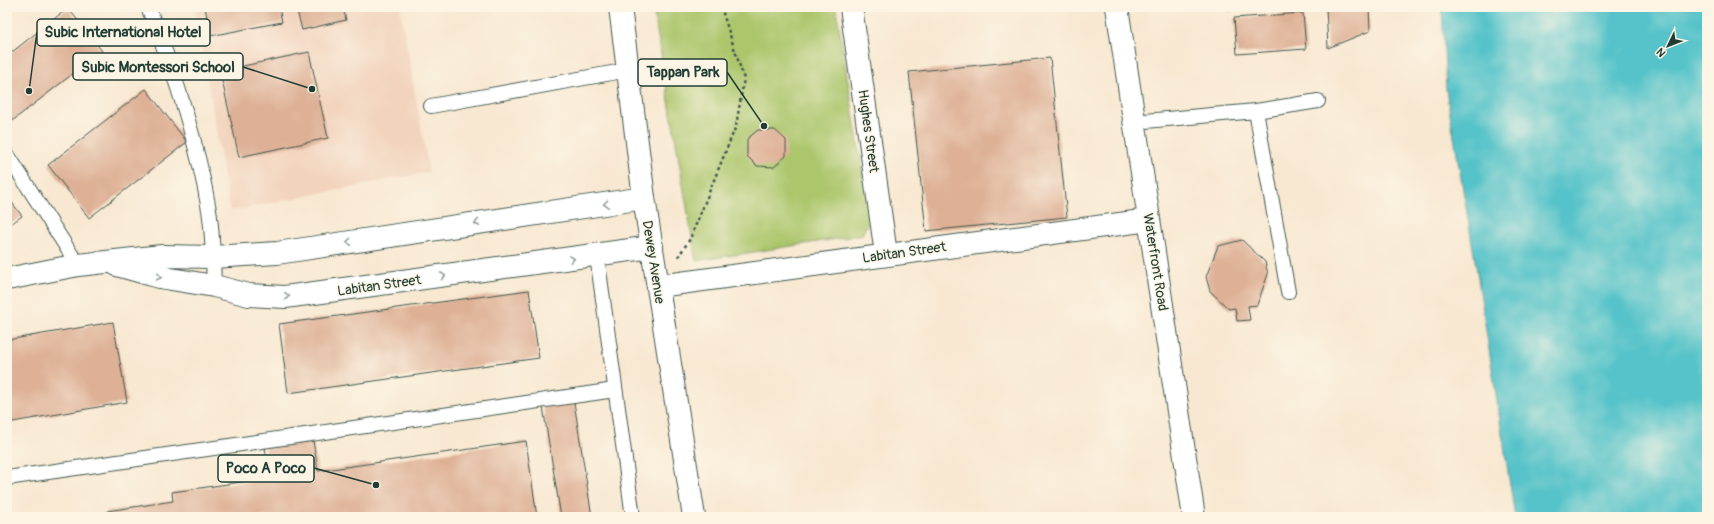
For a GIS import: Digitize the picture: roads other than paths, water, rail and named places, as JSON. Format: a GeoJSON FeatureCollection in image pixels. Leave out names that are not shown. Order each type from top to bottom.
{"type":"FeatureCollection","features":[{"type":"Feature","properties":{"kind":"street","name":"Dewey Avenue"},"geometry":{"type":"LineString","coordinates":[[620,7],[644,198],[694,517]]}},
{"type":"Feature","properties":{"kind":"street","name":"Hughes Street"},"geometry":{"type":"LineString","coordinates":[[851,7],[886,254]]}},
{"type":"Feature","properties":{"kind":"street","name":"Waterfront Road"},"geometry":{"type":"LineString","coordinates":[[1117,7],[1194,517]]}},
{"type":"Feature","properties":{"kind":"street","name":"Labitan Street"},"geometry":{"type":"LineString","coordinates":[[7,279],[78,265],[108,263],[162,256],[213,257],[276,253],[644,198]]}},
{"type":"Feature","properties":{"kind":"street","name":"Labitan Street"},"geometry":{"type":"LineString","coordinates":[[658,286],[886,254],[1149,220]]}},
{"type":"Feature","properties":{"kind":"street","name":"Labitan Street"},"geometry":{"type":"LineString","coordinates":[[108,263],[158,277],[214,286],[249,296],[285,297],[597,256],[652,247]]}},
{"type":"Feature","properties":{"kind":"lane"},"geometry":{"type":"LineString","coordinates":[[148,7],[168,57],[188,116],[209,211],[214,286]]}},
{"type":"Feature","properties":{"kind":"lane"},"geometry":{"type":"LineString","coordinates":[[431,106],[628,70]]}},
{"type":"Feature","properties":{"kind":"lane"},"geometry":{"type":"LineString","coordinates":[[1134,122],[1256,111],[1318,101]]}},
{"type":"Feature","properties":{"kind":"lane"},"geometry":{"type":"LineString","coordinates":[[1256,111],[1288,292]]}},
{"type":"Feature","properties":{"kind":"lane"},"geometry":{"type":"LineString","coordinates":[[7,154],[78,265]]}},
{"type":"Feature","properties":{"kind":"lane"},"geometry":{"type":"LineString","coordinates":[[597,256],[633,517]]}},
{"type":"Feature","properties":{"kind":"lane"},"geometry":{"type":"LineString","coordinates":[[7,478],[615,390]]}},
{"type":"Feature","properties":{"kind":"water"},"geometry":{"type":"Polygon","coordinates":[[[1442,7],[1707,7],[1707,517],[1515,517],[1477,272],[1446,90],[1442,7]]]}},
{"type":"Feature","properties":{"kind":"place","name":"Subic Montessori School"},"geometry":{"type":"Point","coordinates":[312,89]}},
{"type":"Feature","properties":{"kind":"place","name":"Subic International Hotel"},"geometry":{"type":"Point","coordinates":[29,91]}},
{"type":"Feature","properties":{"kind":"place","name":"Tappan Park"},"geometry":{"type":"Point","coordinates":[764,126]}},
{"type":"Feature","properties":{"kind":"place","name":"Poco A Poco"},"geometry":{"type":"Point","coordinates":[376,485]}}]}
